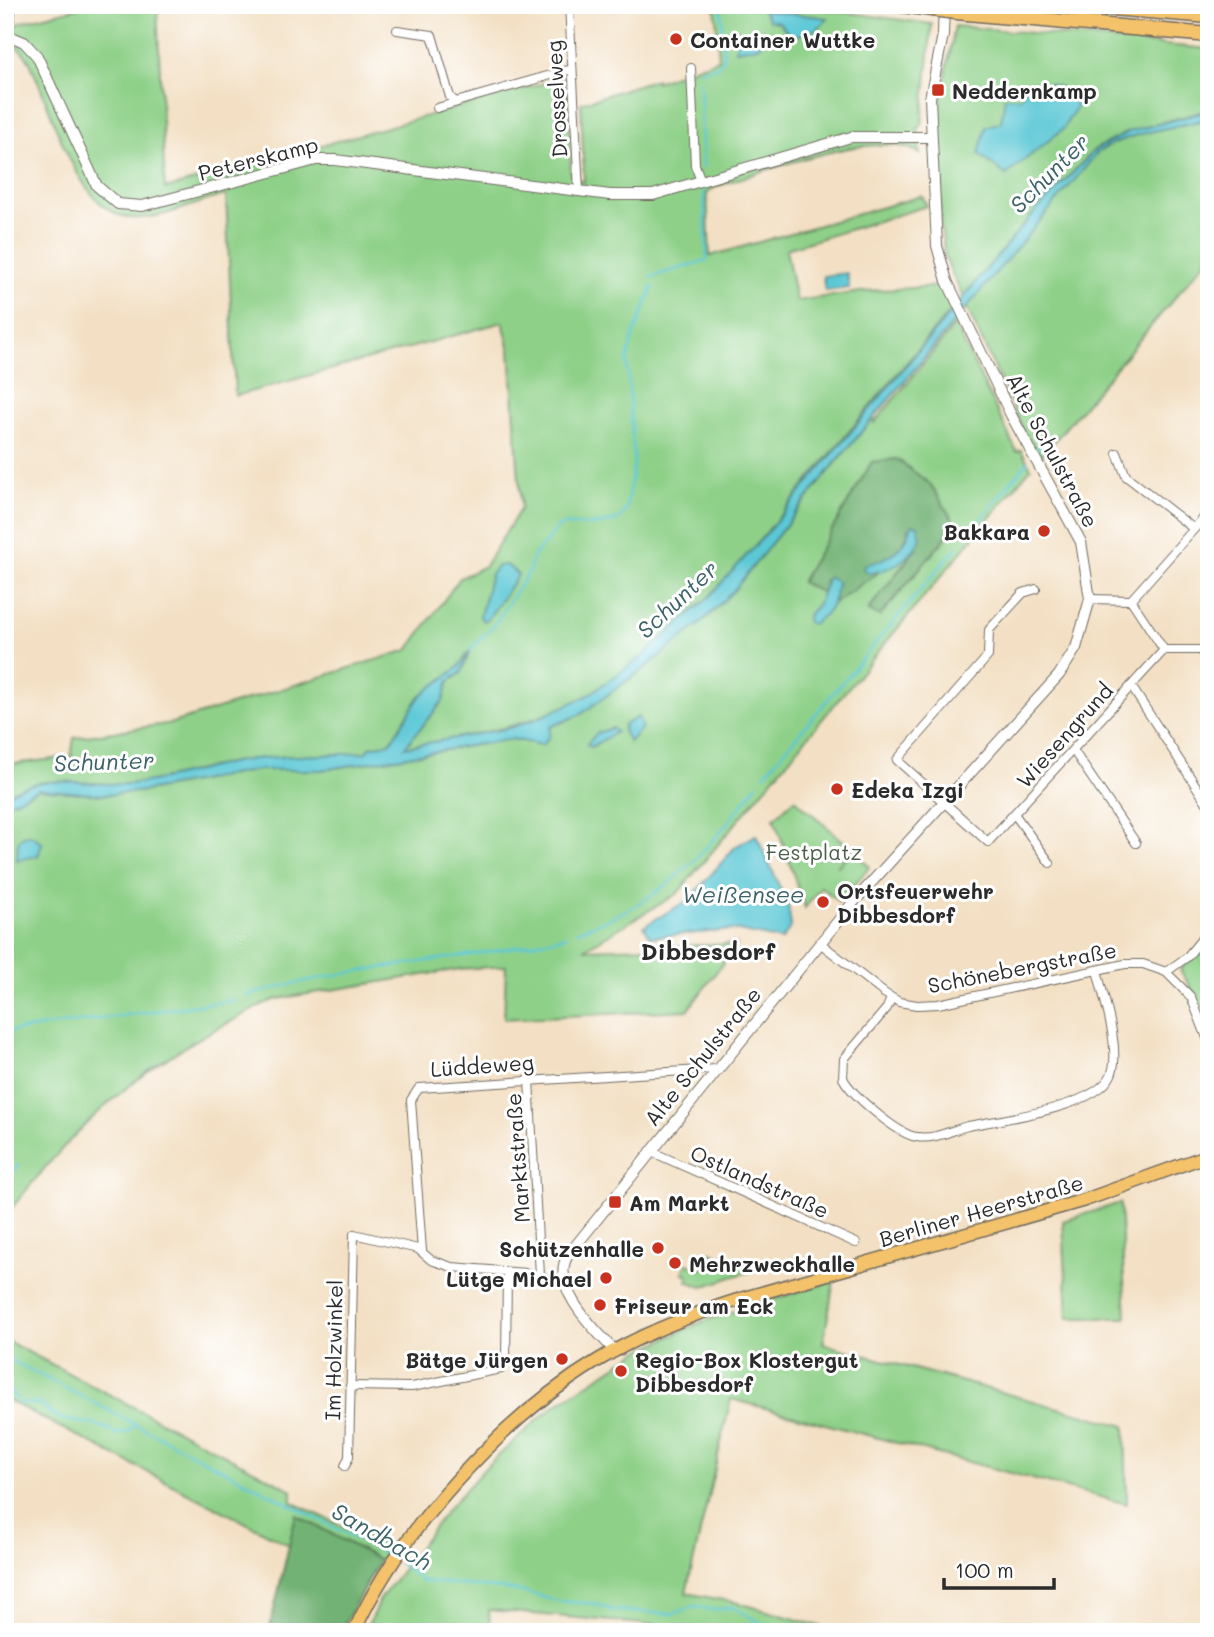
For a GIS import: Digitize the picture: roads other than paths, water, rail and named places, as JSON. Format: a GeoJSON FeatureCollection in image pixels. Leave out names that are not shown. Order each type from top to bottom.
{"type":"FeatureCollection","features":[{"type":"Feature","properties":{"kind":"highway"},"geometry":{"type":"LineString","coordinates":[[902,5],[1109,28],[1209,35]]}},
{"type":"Feature","properties":{"kind":"highway"},"geometry":{"type":"LineString","coordinates":[[1076,5],[1209,16]]}},
{"type":"Feature","properties":{"kind":"main road","name":"Berliner Heerstraße"},"geometry":{"type":"LineString","coordinates":[[354,1632],[388,1567],[463,1475],[514,1426],[578,1373],[615,1350],[717,1306],[1086,1200],[1209,1155]]}},
{"type":"Feature","properties":{"kind":"street"},"geometry":{"type":"LineString","coordinates":[[7,34],[12,5]]}},
{"type":"Feature","properties":{"kind":"street","name":"Drosselweg"},"geometry":{"type":"LineString","coordinates":[[569,5],[579,191]]}},
{"type":"Feature","properties":{"kind":"street","name":"Alte Schulstraße"},"geometry":{"type":"LineString","coordinates":[[565,1284],[562,1270],[566,1259],[716,1069],[820,943],[1059,675],[1076,648],[1090,599],[1084,555],[1078,535],[1028,450],[970,332],[937,246],[930,98],[943,35],[944,9]]}},
{"type":"Feature","properties":{"kind":"street"},"geometry":{"type":"LineString","coordinates":[[397,30],[432,36],[450,97],[458,102]]}},
{"type":"Feature","properties":{"kind":"street","name":"Peterskamp"},"geometry":{"type":"LineString","coordinates":[[7,34],[33,50],[89,174],[100,191],[118,204],[134,207],[154,205],[326,160],[579,191],[645,196],[851,137],[931,137]]}},
{"type":"Feature","properties":{"kind":"street"},"geometry":{"type":"LineString","coordinates":[[691,68],[695,166],[701,181]]}},
{"type":"Feature","properties":{"kind":"street"},"geometry":{"type":"LineString","coordinates":[[437,108],[572,69]]}},
{"type":"Feature","properties":{"kind":"street"},"geometry":{"type":"LineString","coordinates":[[1117,453],[1126,475],[1194,529]]}},
{"type":"Feature","properties":{"kind":"street"},"geometry":{"type":"LineString","coordinates":[[1090,599],[1131,600],[1209,512]]}},
{"type":"Feature","properties":{"kind":"street"},"geometry":{"type":"LineString","coordinates":[[944,804],[899,764],[898,756],[988,656],[989,630],[1023,593],[1036,589]]}},
{"type":"Feature","properties":{"kind":"street"},"geometry":{"type":"LineString","coordinates":[[1131,600],[1164,650],[1201,650],[1209,643]]}},
{"type":"Feature","properties":{"kind":"street","name":"Wiesengrund"},"geometry":{"type":"LineString","coordinates":[[944,804],[988,842],[1164,650]]}},
{"type":"Feature","properties":{"kind":"street"},"geometry":{"type":"LineString","coordinates":[[1201,650],[1209,662]]}},
{"type":"Feature","properties":{"kind":"street"},"geometry":{"type":"LineString","coordinates":[[1131,686],[1209,806]]}},
{"type":"Feature","properties":{"kind":"street"},"geometry":{"type":"LineString","coordinates":[[1073,750],[1136,843]]}},
{"type":"Feature","properties":{"kind":"street"},"geometry":{"type":"LineString","coordinates":[[1015,815],[1050,863]]}},
{"type":"Feature","properties":{"kind":"street"},"geometry":{"type":"LineString","coordinates":[[1209,930],[1187,957],[1166,972],[1191,997],[1209,1043]]}},
{"type":"Feature","properties":{"kind":"street","name":"Schönebergstraße"},"geometry":{"type":"LineString","coordinates":[[820,943],[891,998],[917,1005],[938,1004],[1133,963],[1166,972]]}},
{"type":"Feature","properties":{"kind":"street"},"geometry":{"type":"LineString","coordinates":[[891,998],[887,1008],[844,1059],[843,1078],[859,1096],[905,1134],[928,1138],[1025,1116],[1083,1097],[1103,1086],[1112,1072],[1115,1057],[1097,970]]}},
{"type":"Feature","properties":{"kind":"street","name":"Lüddeweg"},"geometry":{"type":"LineString","coordinates":[[422,1251],[412,1094],[426,1086],[716,1069]]}},
{"type":"Feature","properties":{"kind":"street","name":"Marktstraße"},"geometry":{"type":"LineString","coordinates":[[529,1080],[540,1276]]}},
{"type":"Feature","properties":{"kind":"street","name":"Ostlandstraße"},"geometry":{"type":"LineString","coordinates":[[650,1152],[856,1243]]}},
{"type":"Feature","properties":{"kind":"street","name":"Im Holzwinkel"},"geometry":{"type":"LineString","coordinates":[[345,1466],[349,1457],[354,1234],[422,1251]]}},
{"type":"Feature","properties":{"kind":"street"},"geometry":{"type":"LineString","coordinates":[[422,1251],[431,1260],[452,1268],[540,1276],[565,1284],[615,1350]]}},
{"type":"Feature","properties":{"kind":"street"},"geometry":{"type":"LineString","coordinates":[[350,1386],[412,1387],[501,1369],[506,1361],[507,1272]]}},
{"type":"Feature","properties":{"kind":"water"},"geometry":{"type":"Polygon","coordinates":[[[763,10],[828,18],[809,32],[785,36],[787,31],[779,22],[769,20],[763,10]]]}},
{"type":"Feature","properties":{"kind":"water"},"geometry":{"type":"Polygon","coordinates":[[[738,33],[757,33],[762,39],[760,46],[736,50],[738,33]]]}},
{"type":"Feature","properties":{"kind":"water"},"geometry":{"type":"Polygon","coordinates":[[[1028,82],[1057,86],[1073,98],[1077,106],[1063,129],[1006,175],[979,154],[986,127],[1001,122],[1005,97],[1021,98],[1028,82]]]}},
{"type":"Feature","properties":{"kind":"water"},"geometry":{"type":"Polygon","coordinates":[[[1209,105],[1209,118],[1123,139],[1098,152],[837,461],[734,590],[702,622],[649,665],[581,714],[550,727],[549,737],[542,745],[512,739],[322,770],[258,770],[145,791],[104,795],[38,789],[5,805],[5,796],[34,784],[66,781],[129,784],[255,759],[367,752],[370,747],[390,743],[420,696],[458,668],[471,649],[461,673],[449,681],[443,701],[405,747],[510,728],[587,696],[639,659],[709,597],[764,536],[1031,216],[1096,149],[1128,132],[1204,112],[1209,105]]]}},
{"type":"Feature","properties":{"kind":"water"},"geometry":{"type":"Polygon","coordinates":[[[847,273],[849,288],[825,291],[823,276],[847,273]]]}},
{"type":"Feature","properties":{"kind":"water"},"geometry":{"type":"Polygon","coordinates":[[[913,524],[918,526],[921,538],[912,552],[892,566],[877,572],[869,573],[863,569],[865,565],[882,559],[903,545],[913,524]]]}},
{"type":"Feature","properties":{"kind":"water"},"geometry":{"type":"Polygon","coordinates":[[[507,565],[518,575],[488,619],[483,621],[480,616],[491,574],[498,566],[507,565]]]}},
{"type":"Feature","properties":{"kind":"water"},"geometry":{"type":"Polygon","coordinates":[[[828,577],[837,582],[833,602],[818,620],[812,624],[807,622],[807,616],[818,604],[828,577]]]}},
{"type":"Feature","properties":{"kind":"water"},"geometry":{"type":"Polygon","coordinates":[[[638,717],[642,728],[629,742],[623,731],[624,725],[638,717]]]}},
{"type":"Feature","properties":{"kind":"water"},"geometry":{"type":"Polygon","coordinates":[[[612,728],[616,732],[591,747],[587,744],[597,733],[612,728]]]}},
{"type":"Feature","properties":{"kind":"water"},"geometry":{"type":"Polygon","coordinates":[[[31,835],[42,843],[38,856],[17,860],[18,842],[23,836],[31,835]]]}},
{"type":"Feature","properties":{"kind":"water","name":"Weißensee"},"geometry":{"type":"Polygon","coordinates":[[[756,835],[788,905],[791,926],[782,940],[734,930],[650,937],[644,926],[690,899],[735,847],[756,835]]]}},
{"type":"Feature","properties":{"kind":"waterway"},"geometry":{"type":"LineString","coordinates":[[699,71],[718,66],[724,58],[721,5]]}},
{"type":"Feature","properties":{"kind":"waterway"},"geometry":{"type":"LineString","coordinates":[[700,81],[703,167]]}},
{"type":"Feature","properties":{"kind":"waterway"},"geometry":{"type":"LineString","coordinates":[[651,277],[707,260],[704,192]]}},
{"type":"Feature","properties":{"kind":"waterway"},"geometry":{"type":"LineString","coordinates":[[470,650],[494,625],[530,570],[533,557],[560,525],[598,525],[618,520],[626,510],[634,462],[627,361],[633,337],[653,286]]}},
{"type":"Feature","properties":{"kind":"waterway"},"geometry":{"type":"LineString","coordinates":[[1038,448],[1042,443]]}},
{"type":"Feature","properties":{"kind":"waterway"},"geometry":{"type":"LineString","coordinates":[[974,528],[1027,462]]}},
{"type":"Feature","properties":{"kind":"waterway"},"geometry":{"type":"LineString","coordinates":[[764,775],[956,548]]}},
{"type":"Feature","properties":{"kind":"waterway"},"geometry":{"type":"LineString","coordinates":[[578,931],[623,912],[667,884],[716,837],[757,784]]}},
{"type":"Feature","properties":{"kind":"waterway"},"geometry":{"type":"LineString","coordinates":[[247,996],[326,977],[486,952],[566,936]]}},
{"type":"Feature","properties":{"kind":"waterway"},"geometry":{"type":"LineString","coordinates":[[5,1032],[235,1000]]}},
{"type":"Feature","properties":{"kind":"waterway"},"geometry":{"type":"LineString","coordinates":[[5,1183],[18,1165]]}},
{"type":"Feature","properties":{"kind":"waterway"},"geometry":{"type":"LineString","coordinates":[[5,1357],[135,1424]]}},
{"type":"Feature","properties":{"kind":"waterway","name":"Sandbach"},"geometry":{"type":"LineString","coordinates":[[5,1385],[21,1404],[40,1403],[49,1412],[67,1420],[96,1425],[117,1434],[129,1431],[135,1424],[391,1557]]}},
{"type":"Feature","properties":{"kind":"waterway","name":"Sandbach"},"geometry":{"type":"LineString","coordinates":[[399,1563],[422,1581],[515,1590],[558,1601],[597,1604],[612,1610],[672,1614],[695,1606],[713,1610],[733,1607],[776,1632]]}},
{"type":"Feature","properties":{"kind":"place","name":"Container Wuttke"},"geometry":{"type":"Point","coordinates":[676,39]}},
{"type":"Feature","properties":{"kind":"place","name":"Neddernkamp"},"geometry":{"type":"Point","coordinates":[938,90]}},
{"type":"Feature","properties":{"kind":"place","name":"Bakkara"},"geometry":{"type":"Point","coordinates":[1044,531]}},
{"type":"Feature","properties":{"kind":"place","name":"Edeka Izgi"},"geometry":{"type":"Point","coordinates":[837,789]}},
{"type":"Feature","properties":{"kind":"place","name":"Ortsfeuerwehr Dibbesdorf"},"geometry":{"type":"Point","coordinates":[823,902]}},
{"type":"Feature","properties":{"kind":"place","name":"Am Markt"},"geometry":{"type":"Point","coordinates":[615,1202]}},
{"type":"Feature","properties":{"kind":"place","name":"Schützenhalle"},"geometry":{"type":"Point","coordinates":[658,1248]}},
{"type":"Feature","properties":{"kind":"place","name":"Mehrzweckhalle"},"geometry":{"type":"Point","coordinates":[675,1263]}},
{"type":"Feature","properties":{"kind":"place","name":"Lütge Michael"},"geometry":{"type":"Point","coordinates":[606,1278]}},
{"type":"Feature","properties":{"kind":"place","name":"Friseur am Eck"},"geometry":{"type":"Point","coordinates":[600,1305]}},
{"type":"Feature","properties":{"kind":"place","name":"Bätge Jürgen"},"geometry":{"type":"Point","coordinates":[562,1359]}},
{"type":"Feature","properties":{"kind":"place","name":"Regio-Box Klostergut Dibbesdorf"},"geometry":{"type":"Point","coordinates":[621,1371]}},
{"type":"Feature","properties":{"kind":"district","name":"Dibbesdorf"},"geometry":{"type":"Point","coordinates":[708,950]}},
{"type":"Feature","properties":{"kind":"water label","name":"Schunter"},"geometry":{"type":"Point","coordinates":[1049,173]}},
{"type":"Feature","properties":{"kind":"water label","name":"Schunter"},"geometry":{"type":"Point","coordinates":[677,599]}},
{"type":"Feature","properties":{"kind":"water label","name":"Schunter"},"geometry":{"type":"Point","coordinates":[104,761]}},
{"type":"Feature","properties":{"kind":"park label","name":"Festplatz"},"geometry":{"type":"Point","coordinates":[814,851]}}]}
